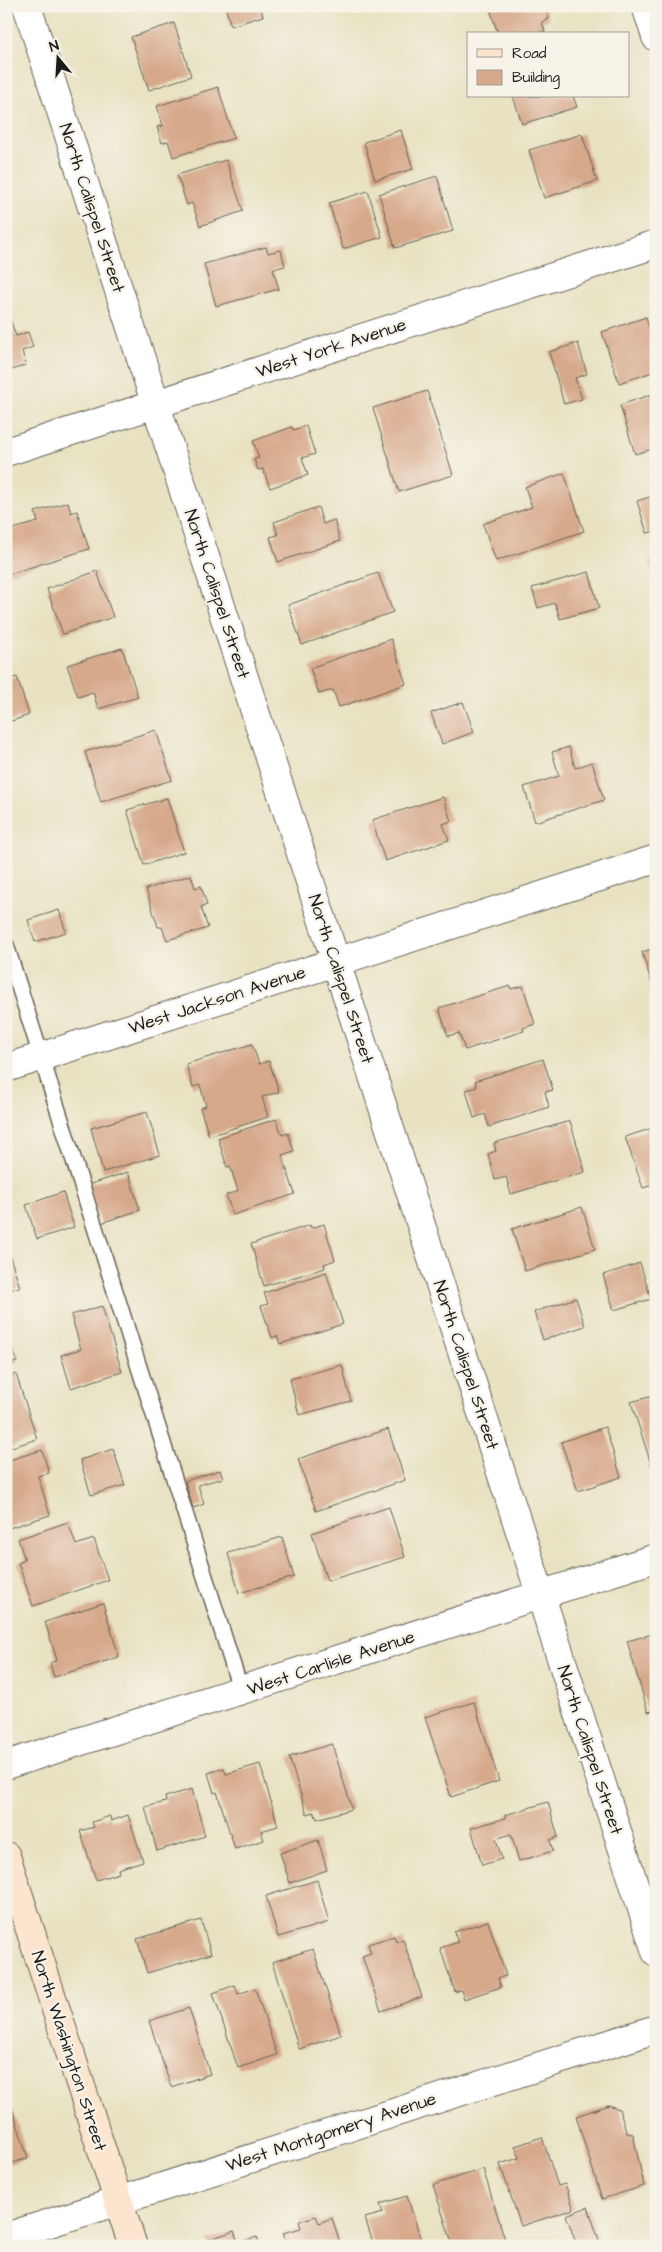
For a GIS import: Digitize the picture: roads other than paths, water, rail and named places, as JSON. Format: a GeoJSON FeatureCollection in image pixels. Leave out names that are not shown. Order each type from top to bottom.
{"type":"FeatureCollection","features":[{"type":"Feature","properties":{"kind":"main road","name":"North Washington Street"},"geometry":{"type":"LineString","coordinates":[[6,1856],[132,2246]]}},
{"type":"Feature","properties":{"kind":"street","name":"North Calispel Street"},"geometry":{"type":"LineString","coordinates":[[27,6],[656,1952]]}},
{"type":"Feature","properties":{"kind":"street"},"geometry":{"type":"LineString","coordinates":[[646,6],[656,37]]}},
{"type":"Feature","properties":{"kind":"street","name":"West York Avenue"},"geometry":{"type":"LineString","coordinates":[[6,452],[656,244]]}},
{"type":"Feature","properties":{"kind":"street","name":"West Jackson Avenue"},"geometry":{"type":"LineString","coordinates":[[6,1068],[656,859]]}},
{"type":"Feature","properties":{"kind":"street","name":"West Carlisle Avenue"},"geometry":{"type":"LineString","coordinates":[[6,1765],[656,1558]]}},
{"type":"Feature","properties":{"kind":"street","name":"West Montgomery Avenue"},"geometry":{"type":"LineString","coordinates":[[6,2237],[656,2029]]}},
{"type":"Feature","properties":{"kind":"lane"},"geometry":{"type":"LineString","coordinates":[[6,945],[242,1691]]}}]}
